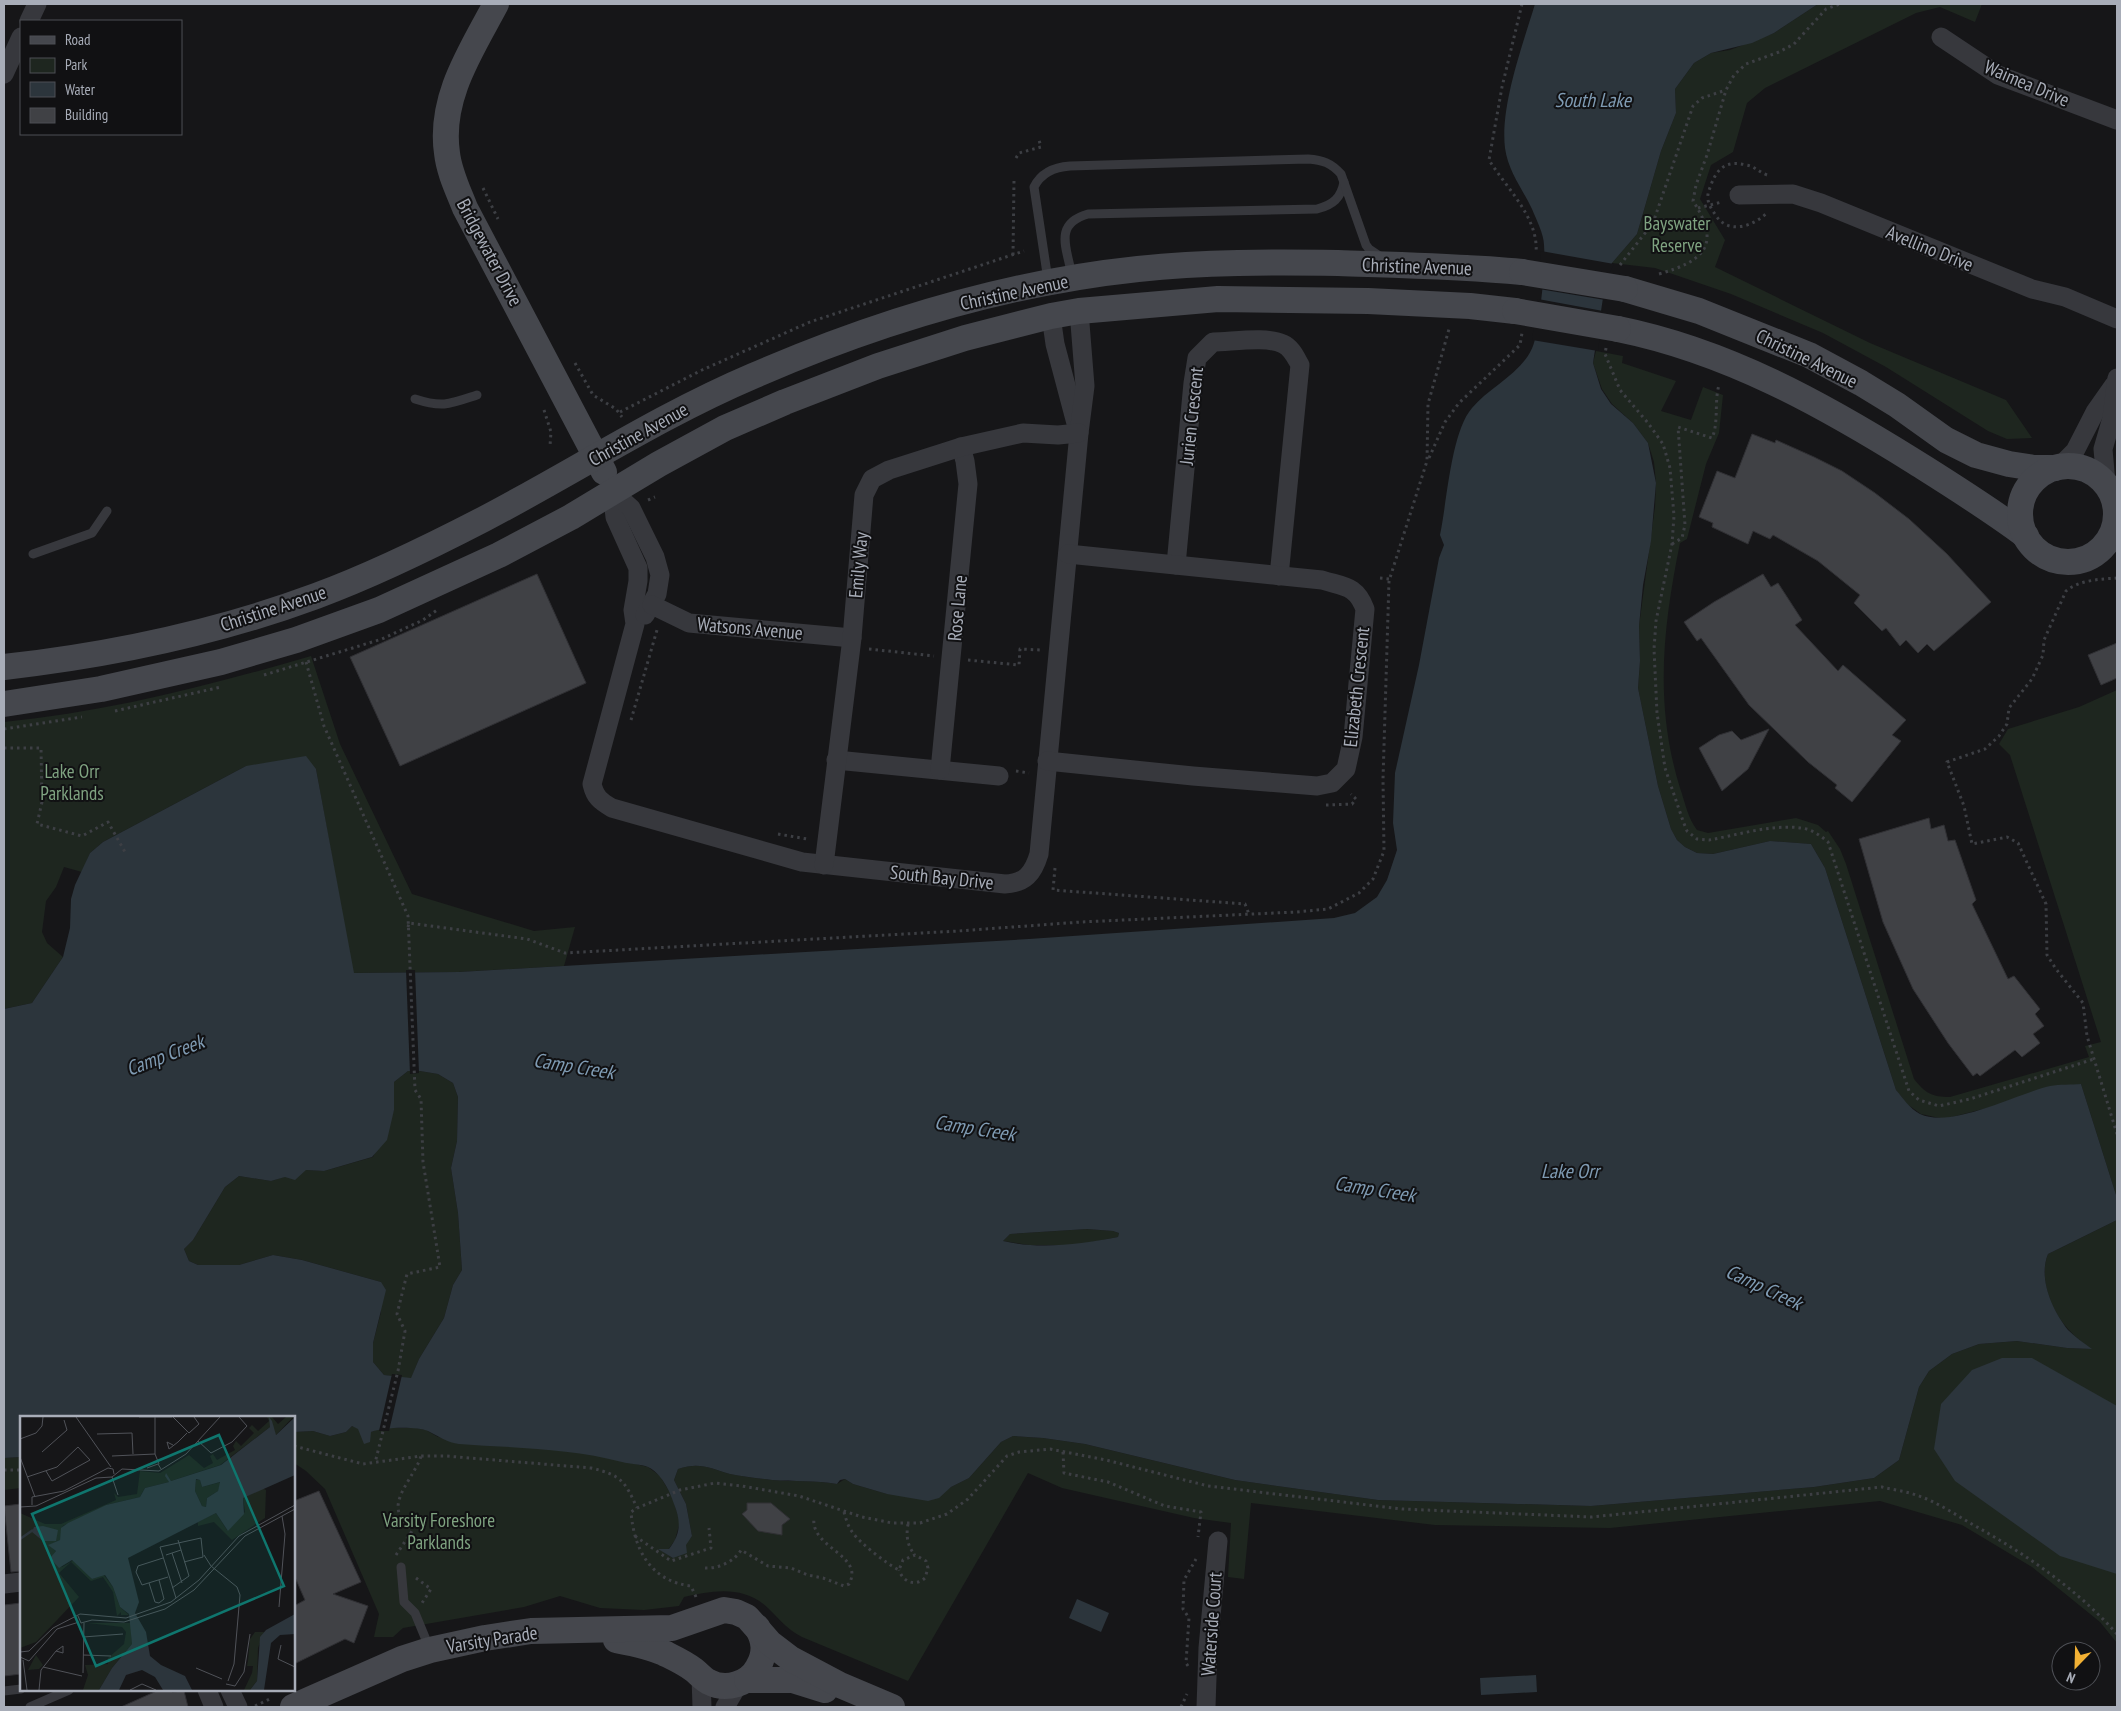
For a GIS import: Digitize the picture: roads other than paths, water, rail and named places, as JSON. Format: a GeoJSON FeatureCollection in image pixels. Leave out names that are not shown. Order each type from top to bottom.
{"type":"FeatureCollection","features":[{"type":"Feature","properties":{"kind":"main road","name":"Bridgewater Drive"},"geometry":{"type":"LineString","coordinates":[[496,4],[468,56],[451,94],[446,131],[447,154],[452,177],[465,208],[597,457],[612,491]]}},
{"type":"Feature","properties":{"kind":"main road","name":"Christine Avenue"},"geometry":{"type":"LineString","coordinates":[[4,667],[134,647],[212,628],[316,596],[426,548],[482,520],[597,457],[647,427],[715,392],[788,361],[890,323],[980,298],[1060,281],[1135,270],[1233,262],[1392,264],[1522,272],[1622,281],[1809,355],[1904,410],[1946,440],[1976,455],[2009,464],[2034,468],[2073,466],[2096,474],[2111,490],[2116,507],[2116,523],[2110,539],[2108,553],[2077,561],[2065,562],[2054,559],[2035,548],[2026,536],[1960,490],[1857,426],[1795,392],[1709,354],[1640,333],[1612,337],[1515,311],[1470,306],[1254,298],[1145,304],[1051,316],[965,338],[785,402],[725,428],[612,491],[571,517],[499,555],[380,610],[296,640],[178,673],[93,691],[4,704]]}},
{"type":"Feature","properties":{"kind":"main road"},"geometry":{"type":"LineString","coordinates":[[1060,281],[1079,311]]}},
{"type":"Feature","properties":{"kind":"main road"},"geometry":{"type":"LineString","coordinates":[[1051,316],[1060,281]]}},
{"type":"Feature","properties":{"kind":"main road"},"geometry":{"type":"LineString","coordinates":[[2026,536],[2021,523],[2021,508],[2024,495],[2032,483],[2042,474],[2057,467]]}},
{"type":"Feature","properties":{"kind":"main road"},"geometry":{"type":"LineString","coordinates":[[698,1674],[690,1660],[688,1649],[689,1638],[700,1610]]}},
{"type":"Feature","properties":{"kind":"main road","name":"Varsity Parade"},"geometry":{"type":"LineString","coordinates":[[293,1707],[402,1659],[430,1650],[485,1638],[531,1631],[658,1629],[684,1625],[700,1610],[712,1613],[724,1610],[736,1612],[747,1617],[756,1624],[770,1643],[791,1659],[840,1685],[892,1707]]}},
{"type":"Feature","properties":{"kind":"main road"},"geometry":{"type":"LineString","coordinates":[[743,1682],[756,1671],[763,1654],[762,1635],[756,1624]]}},
{"type":"Feature","properties":{"kind":"main road","name":"Varsity Parade"},"geometry":{"type":"LineString","coordinates":[[327,1706],[386,1679],[428,1663],[495,1647],[558,1639],[596,1638],[639,1644],[657,1650],[719,1685],[793,1680],[804,1682],[867,1707]]}},
{"type":"Feature","properties":{"kind":"street"},"geometry":{"type":"LineString","coordinates":[[29,20],[37,4]]}},
{"type":"Feature","properties":{"kind":"street","name":"Waimea Drive"},"geometry":{"type":"LineString","coordinates":[[1942,37],[1998,75],[2117,120]]}},
{"type":"Feature","properties":{"kind":"street"},"geometry":{"type":"LineString","coordinates":[[4,74],[20,39]]}},
{"type":"Feature","properties":{"kind":"street","name":"Avellino Drive"},"geometry":{"type":"LineString","coordinates":[[1739,195],[1793,194],[1821,203],[2024,286],[2065,297],[2117,319]]}},
{"type":"Feature","properties":{"kind":"street","name":"South Bay Drive"},"geometry":{"type":"LineString","coordinates":[[612,491],[615,518],[638,568],[638,581],[633,610],[635,624],[592,784],[599,800],[612,808],[802,862],[1005,884],[1016,883],[1025,879],[1035,866],[1039,854],[1078,433],[1085,386],[1079,311]]}},
{"type":"Feature","properties":{"kind":"street","name":"South Bay Drive"},"geometry":{"type":"LineString","coordinates":[[1051,316],[1055,344],[1078,433]]}},
{"type":"Feature","properties":{"kind":"street","name":"Jurien Crescent"},"geometry":{"type":"LineString","coordinates":[[1176,565],[1197,358],[1213,342],[1268,340],[1284,344],[1295,354],[1300,366],[1279,576]]}},
{"type":"Feature","properties":{"kind":"street"},"geometry":{"type":"LineString","coordinates":[[2057,467],[2075,451],[2095,412],[2116,381]]}},
{"type":"Feature","properties":{"kind":"street"},"geometry":{"type":"LineString","coordinates":[[2111,490],[2104,449],[2112,418],[2116,381]]}},
{"type":"Feature","properties":{"kind":"street","name":"Emily Way"},"geometry":{"type":"LineString","coordinates":[[824,865],[836,760],[859,643],[864,495],[872,479],[889,470],[961,447],[1023,433],[1058,435],[1078,433]]}},
{"type":"Feature","properties":{"kind":"street","name":"Rose Lane"},"geometry":{"type":"LineString","coordinates":[[940,770],[968,484],[966,461],[961,447]]}},
{"type":"Feature","properties":{"kind":"street","name":"South Bay Drive"},"geometry":{"type":"LineString","coordinates":[[612,491],[631,508],[655,557],[660,575],[656,613],[635,624]]}},
{"type":"Feature","properties":{"kind":"street","name":"Elizabeth Crescent"},"geometry":{"type":"LineString","coordinates":[[1047,761],[1202,777],[1317,786],[1332,783],[1346,769],[1353,736],[1365,609],[1360,597],[1352,589],[1322,580],[1068,554]]}},
{"type":"Feature","properties":{"kind":"street","name":"Watsons Avenue"},"geometry":{"type":"LineString","coordinates":[[656,613],[689,623],[859,643]]}},
{"type":"Feature","properties":{"kind":"street"},"geometry":{"type":"LineString","coordinates":[[836,760],[999,776]]}},
{"type":"Feature","properties":{"kind":"street","name":"Waterside Court"},"geometry":{"type":"LineString","coordinates":[[1206,1707],[1208,1648],[1218,1541]]}},
{"type":"Feature","properties":{"kind":"street"},"geometry":{"type":"LineString","coordinates":[[4,1584],[20,1582]]}},
{"type":"Feature","properties":{"kind":"street"},"geometry":{"type":"LineString","coordinates":[[698,1674],[702,1707]]}},
{"type":"Feature","properties":{"kind":"street"},"geometry":{"type":"LineString","coordinates":[[725,1707],[743,1682]]}},
{"type":"Feature","properties":{"kind":"street"},"geometry":{"type":"LineString","coordinates":[[206,1691],[214,1707]]}},
{"type":"Feature","properties":{"kind":"street"},"geometry":{"type":"LineString","coordinates":[[230,1691],[238,1707]]}},
{"type":"Feature","properties":{"kind":"lane"},"geometry":{"type":"LineString","coordinates":[[1060,281],[1034,186],[1037,180],[1054,170],[1070,166],[1324,160],[1333,165],[1341,174],[1366,245],[1392,264]]}},
{"type":"Feature","properties":{"kind":"lane"},"geometry":{"type":"LineString","coordinates":[[1060,281],[1064,234],[1069,223],[1076,217],[1088,214],[1317,209],[1326,207],[1336,200],[1342,191],[1344,182]]}},
{"type":"Feature","properties":{"kind":"lane"},"geometry":{"type":"LineString","coordinates":[[416,399],[434,405],[446,405],[477,395]]}},
{"type":"Feature","properties":{"kind":"lane"},"geometry":{"type":"LineString","coordinates":[[33,554],[92,533],[107,511]]}},
{"type":"Feature","properties":{"kind":"lane"},"geometry":{"type":"LineString","coordinates":[[401,1567],[404,1602],[415,1613],[430,1650]]}},
{"type":"Feature","properties":{"kind":"lane"},"geometry":{"type":"LineString","coordinates":[[4,1691],[20,1689]]}},
{"type":"Feature","properties":{"kind":"lane"},"geometry":{"type":"LineString","coordinates":[[30,1707],[67,1691]]}},
{"type":"Feature","properties":{"kind":"water","name":"Lake Orr"},"geometry":{"type":"Polygon","coordinates":[[[1535,4],[1818,4],[1774,33],[1752,43],[1711,53],[1694,63],[1675,89],[1676,113],[1661,151],[1637,234],[1612,263],[1607,272],[1593,363],[1601,389],[1611,404],[1633,423],[1648,443],[1656,483],[1651,541],[1643,585],[1639,626],[1640,661],[1638,688],[1658,786],[1671,829],[1677,840],[1685,847],[1697,853],[1713,854],[1770,841],[1811,844],[1825,868],[1896,1090],[1913,1109],[1920,1114],[1933,1117],[1949,1117],[1984,1109],[2050,1086],[2081,1084],[2117,1198],[2117,1220],[2048,1254],[2045,1263],[2045,1273],[2048,1294],[2062,1322],[2071,1333],[2092,1349],[2067,1348],[2017,1341],[1979,1344],[1952,1354],[1929,1371],[1919,1387],[1899,1460],[1874,1478],[1814,1487],[1591,1506],[1378,1500],[1235,1480],[1085,1444],[1013,1436],[1001,1442],[969,1478],[951,1487],[939,1498],[928,1501],[887,1494],[853,1484],[845,1479],[840,1480],[837,1484],[745,1477],[699,1466],[678,1469],[674,1480],[686,1504],[692,1536],[686,1545],[687,1553],[673,1558],[658,1549],[669,1549],[676,1538],[679,1522],[676,1510],[664,1483],[657,1473],[648,1467],[562,1451],[455,1443],[423,1429],[391,1428],[376,1430],[371,1432],[370,1442],[364,1444],[358,1429],[352,1426],[346,1432],[330,1436],[313,1431],[295,1432],[295,1416],[20,1416],[20,1457],[4,1458],[4,1009],[32,1003],[63,957],[70,928],[71,899],[75,885],[90,853],[103,842],[246,766],[306,756],[316,769],[354,973],[459,972],[1029,939],[1334,918],[1355,913],[1377,897],[1387,880],[1397,850],[1393,823],[1395,773],[1419,665],[1439,558],[1444,545],[1440,535],[1454,450],[1465,419],[1472,408],[1525,360],[1531,350],[1537,329],[1541,305],[1544,241],[1532,209],[1509,164],[1505,148],[1506,113],[1519,56],[1535,4]],[[408,1071],[394,1082],[394,1110],[387,1140],[372,1157],[324,1171],[306,1170],[295,1180],[285,1177],[271,1181],[239,1176],[225,1187],[193,1240],[184,1249],[189,1261],[198,1265],[239,1265],[273,1255],[302,1260],[381,1282],[386,1290],[373,1343],[373,1362],[384,1375],[411,1378],[419,1359],[444,1318],[453,1285],[462,1270],[458,1213],[451,1168],[457,1141],[458,1097],[453,1083],[438,1074],[408,1071]],[[1087,1229],[1010,1234],[1003,1241],[1017,1244],[1060,1245],[1118,1237],[1119,1233],[1087,1229]]]}},
{"type":"Feature","properties":{"kind":"water"},"geometry":{"type":"Polygon","coordinates":[[[2002,1358],[2032,1358],[2117,1406],[2117,1574],[2060,1556],[1955,1481],[1934,1449],[1941,1404],[1972,1370],[2002,1358]]]}},
{"type":"Feature","properties":{"kind":"water"},"geometry":{"type":"Polygon","coordinates":[[[1077,1599],[1109,1613],[1101,1632],[1069,1618],[1077,1599]]]}},
{"type":"Feature","properties":{"kind":"water"},"geometry":{"type":"Polygon","coordinates":[[[1536,1675],[1537,1692],[1481,1695],[1480,1678],[1536,1675]]]}},
{"type":"Feature","properties":{"kind":"water label","name":"South Lake"},"geometry":{"type":"Point","coordinates":[1593,100]}},
{"type":"Feature","properties":{"kind":"water label","name":"Camp Creek"},"geometry":{"type":"Point","coordinates":[165,1055]}},
{"type":"Feature","properties":{"kind":"water label","name":"Camp Creek"},"geometry":{"type":"Point","coordinates":[574,1066]}},
{"type":"Feature","properties":{"kind":"water label","name":"Camp Creek"},"geometry":{"type":"Point","coordinates":[975,1128]}},
{"type":"Feature","properties":{"kind":"water label","name":"Camp Creek"},"geometry":{"type":"Point","coordinates":[1375,1189]}},
{"type":"Feature","properties":{"kind":"water label","name":"Camp Creek"},"geometry":{"type":"Point","coordinates":[1764,1287]}},
{"type":"Feature","properties":{"kind":"park label","name":"Bayswater Reserve"},"geometry":{"type":"Point","coordinates":[1677,234]}},
{"type":"Feature","properties":{"kind":"park label","name":"Lake Orr Parklands"},"geometry":{"type":"Point","coordinates":[72,782]}},
{"type":"Feature","properties":{"kind":"park label","name":"Varsity Foreshore Parklands"},"geometry":{"type":"Point","coordinates":[439,1531]}}]}
